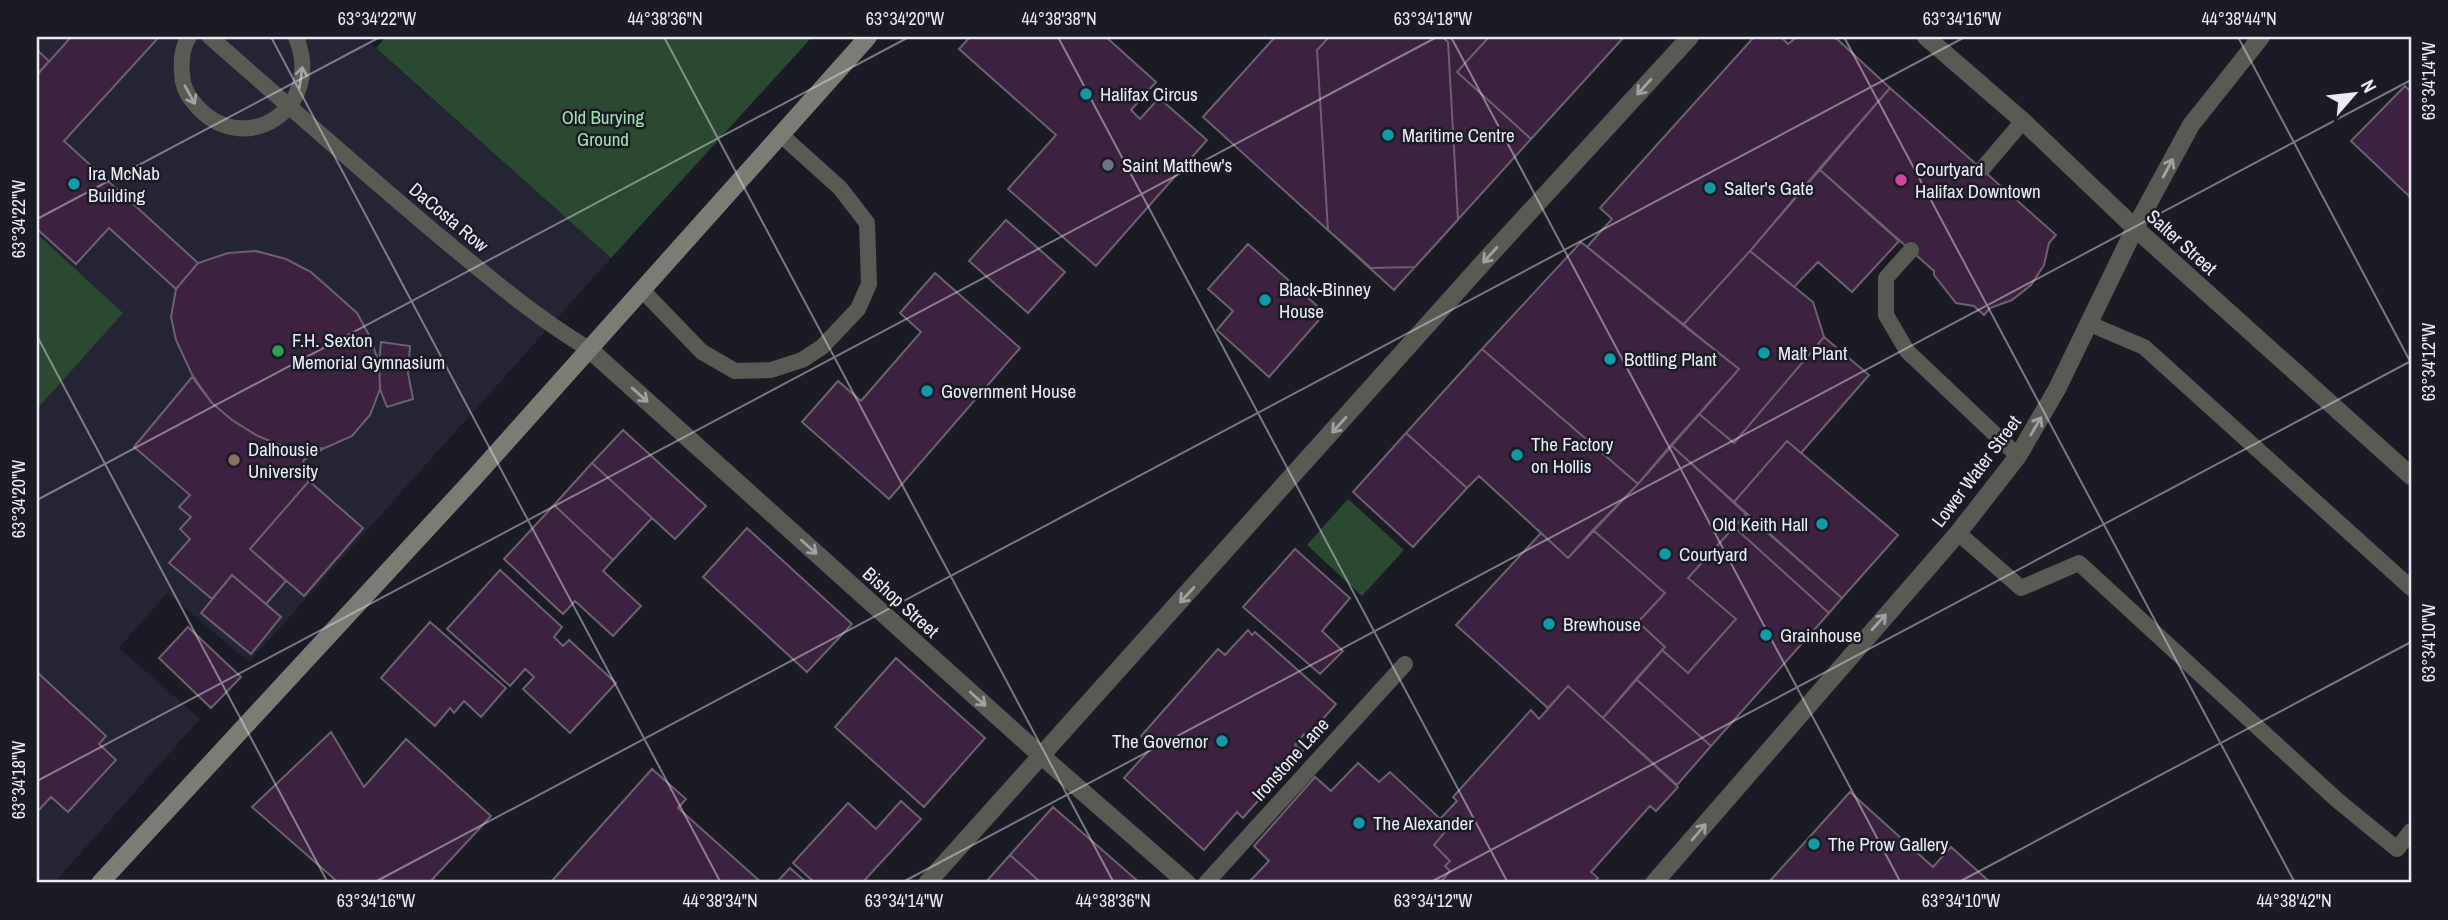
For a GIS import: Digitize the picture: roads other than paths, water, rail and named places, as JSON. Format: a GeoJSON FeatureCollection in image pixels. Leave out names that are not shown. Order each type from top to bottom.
{"type":"FeatureCollection","features":[{"type":"Feature","properties":{"kind":"main road"},"geometry":{"type":"LineString","coordinates":[[100,883],[643,291],[868,37]]}},
{"type":"Feature","properties":{"kind":"street"},"geometry":{"type":"LineString","coordinates":[[927,883],[1689,37]]}},
{"type":"Feature","properties":{"kind":"street","name":"Salter Street"},"geometry":{"type":"LineString","coordinates":[[1926,37],[2023,121],[2135,228],[2411,476]]}},
{"type":"Feature","properties":{"kind":"street","name":"Lower Water Street"},"geometry":{"type":"LineString","coordinates":[[1654,883],[1958,533],[2018,456],[2057,389],[2135,228],[2191,125],[2261,37]]}},
{"type":"Feature","properties":{"kind":"street","name":"Bishop Street"},"geometry":{"type":"LineString","coordinates":[[589,349],[1187,883]]}},
{"type":"Feature","properties":{"kind":"lane"},"geometry":{"type":"LineString","coordinates":[[189,37],[181,61],[182,80],[190,98],[202,113],[219,124],[238,128],[266,123],[290,106],[300,89],[304,70],[302,51],[296,37]]}},
{"type":"Feature","properties":{"kind":"lane","name":"DaCosta Row"},"geometry":{"type":"LineString","coordinates":[[210,37],[352,164],[465,258],[550,326],[589,349]]}},
{"type":"Feature","properties":{"kind":"lane"},"geometry":{"type":"LineString","coordinates":[[1983,169],[2023,121]]}},
{"type":"Feature","properties":{"kind":"lane"},"geometry":{"type":"LineString","coordinates":[[643,291],[702,352],[735,371],[771,370],[802,360],[822,346],[858,309],[869,285],[866,223],[840,188],[780,134]]}},
{"type":"Feature","properties":{"kind":"lane"},"geometry":{"type":"LineString","coordinates":[[1910,250],[1886,278],[1886,315],[1907,351],[2018,456]]}},
{"type":"Feature","properties":{"kind":"lane"},"geometry":{"type":"LineString","coordinates":[[2090,324],[2144,347],[2411,588]]}},
{"type":"Feature","properties":{"kind":"lane"},"geometry":{"type":"LineString","coordinates":[[1958,533],[2021,587],[2079,563],[2337,800],[2387,841],[2397,849],[2411,831]]}},
{"type":"Feature","properties":{"kind":"lane","name":"Ironstone Lane"},"geometry":{"type":"LineString","coordinates":[[1206,883],[1405,664]]}},
{"type":"Feature","properties":{"kind":"place","name":"Halifax Circus"},"geometry":{"type":"Point","coordinates":[1086,94]}},
{"type":"Feature","properties":{"kind":"place","name":"Maritime Centre"},"geometry":{"type":"Point","coordinates":[1388,135]}},
{"type":"Feature","properties":{"kind":"place","name":"Saint Matthew's"},"geometry":{"type":"Point","coordinates":[1108,165]}},
{"type":"Feature","properties":{"kind":"place","name":"Courtyard Halifax Downtown"},"geometry":{"type":"Point","coordinates":[1901,180]}},
{"type":"Feature","properties":{"kind":"place","name":"Ira McNab Building"},"geometry":{"type":"Point","coordinates":[74,184]}},
{"type":"Feature","properties":{"kind":"place","name":"Salter's Gate"},"geometry":{"type":"Point","coordinates":[1710,188]}},
{"type":"Feature","properties":{"kind":"place","name":"Black-Binney House"},"geometry":{"type":"Point","coordinates":[1265,300]}},
{"type":"Feature","properties":{"kind":"place","name":"F.H. Sexton Memorial Gymnasium"},"geometry":{"type":"Point","coordinates":[278,351]}},
{"type":"Feature","properties":{"kind":"place","name":"Malt Plant"},"geometry":{"type":"Point","coordinates":[1764,353]}},
{"type":"Feature","properties":{"kind":"place","name":"Bottling Plant"},"geometry":{"type":"Point","coordinates":[1610,359]}},
{"type":"Feature","properties":{"kind":"place","name":"Government House"},"geometry":{"type":"Point","coordinates":[927,391]}},
{"type":"Feature","properties":{"kind":"place","name":"The Factory on Hollis"},"geometry":{"type":"Point","coordinates":[1517,455]}},
{"type":"Feature","properties":{"kind":"place","name":"Dalhousie University"},"geometry":{"type":"Point","coordinates":[234,460]}},
{"type":"Feature","properties":{"kind":"place","name":"Old Keith Hall"},"geometry":{"type":"Point","coordinates":[1822,524]}},
{"type":"Feature","properties":{"kind":"place","name":"Courtyard"},"geometry":{"type":"Point","coordinates":[1665,554]}},
{"type":"Feature","properties":{"kind":"place","name":"Brewhouse"},"geometry":{"type":"Point","coordinates":[1549,624]}},
{"type":"Feature","properties":{"kind":"place","name":"Grainhouse"},"geometry":{"type":"Point","coordinates":[1766,635]}},
{"type":"Feature","properties":{"kind":"place","name":"The Governor"},"geometry":{"type":"Point","coordinates":[1222,741]}},
{"type":"Feature","properties":{"kind":"place","name":"The Alexander"},"geometry":{"type":"Point","coordinates":[1359,823]}},
{"type":"Feature","properties":{"kind":"place","name":"The Prow Gallery"},"geometry":{"type":"Point","coordinates":[1814,844]}},
{"type":"Feature","properties":{"kind":"park label","name":"Old Burying Ground"},"geometry":{"type":"Point","coordinates":[603,128]}}]}
